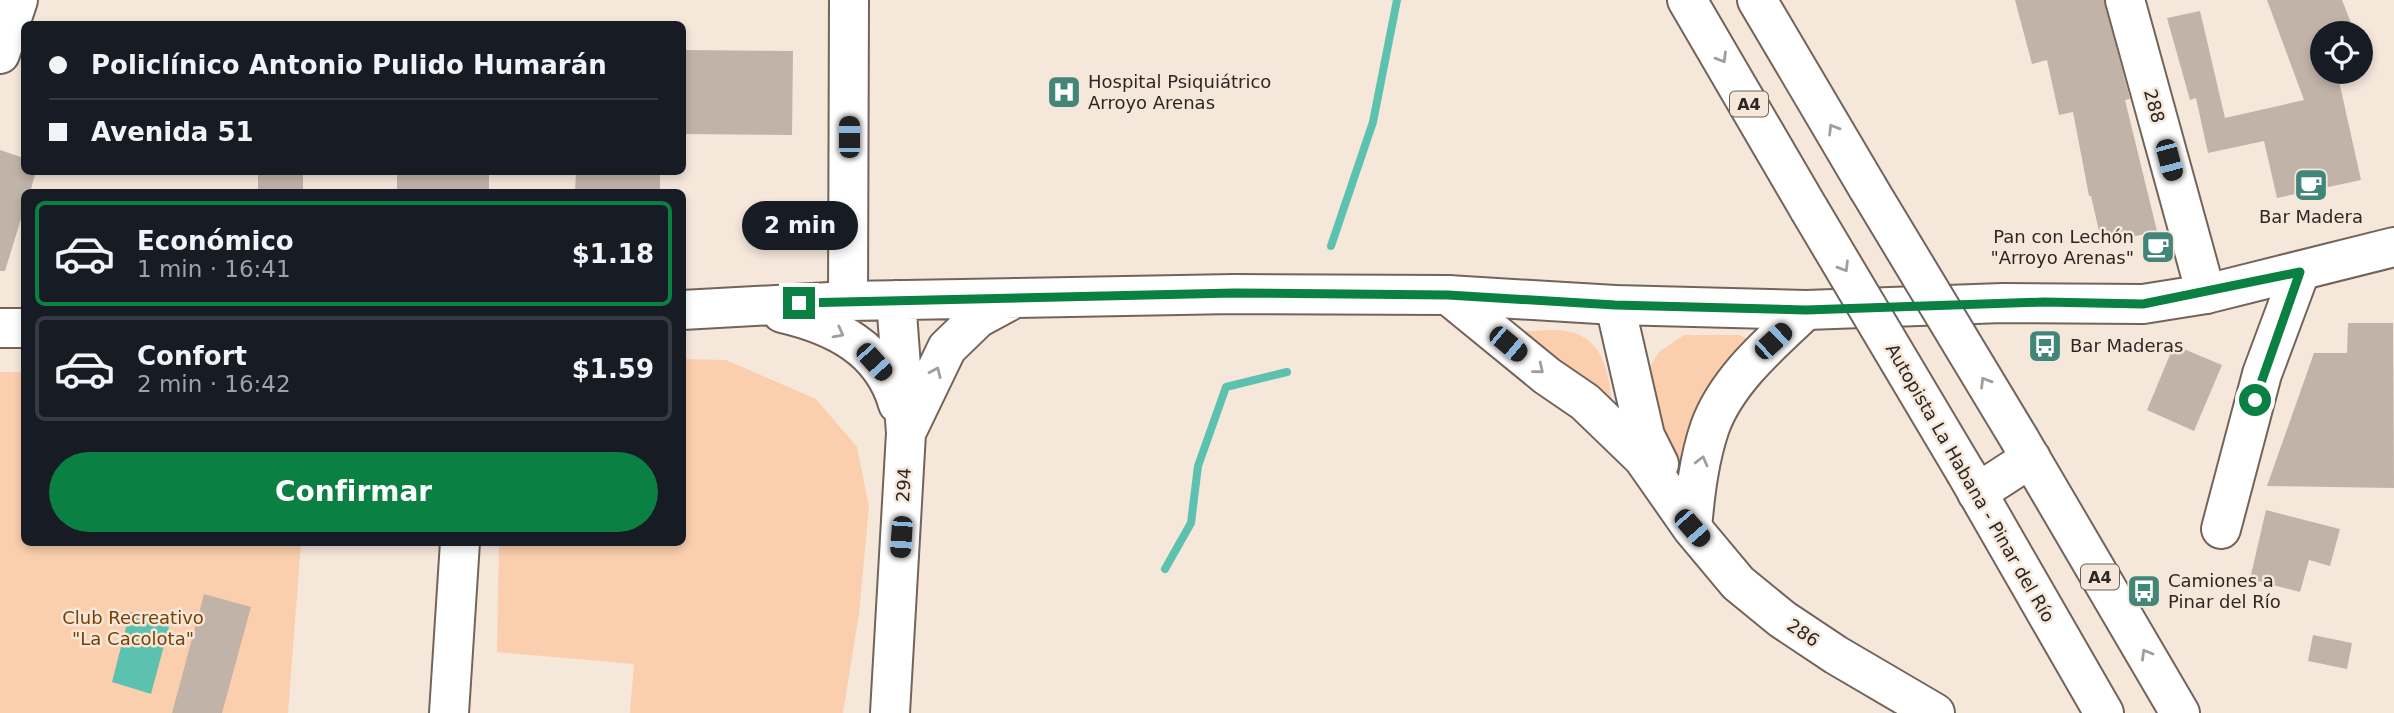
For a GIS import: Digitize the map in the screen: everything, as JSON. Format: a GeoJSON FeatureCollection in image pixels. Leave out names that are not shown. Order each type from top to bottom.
{"type":"FeatureCollection","features":[{"type":"Feature","properties":{"kind":"main road"},"geometry":{"type":"LineString","coordinates":[[0,54],[18,0]]}},
{"type":"Feature","properties":{"kind":"main road"},"geometry":{"type":"LineString","coordinates":[[848,301],[849,0]]}},
{"type":"Feature","properties":{"kind":"main road","name":"Autopista La Habana - Pinar del Río"},"geometry":{"type":"LineString","coordinates":[[1687,0],[1972,483],[2104,713]]}},
{"type":"Feature","properties":{"kind":"main road","name":"A4"},"geometry":{"type":"LineString","coordinates":[[1757,0],[2026,449],[2180,713]]}},
{"type":"Feature","properties":{"kind":"main road","name":"288"},"geometry":{"type":"LineString","coordinates":[[2125,0],[2206,294]]}},
{"type":"Feature","properties":{"kind":"main road"},"geometry":{"type":"LineString","coordinates":[[686,310],[848,301],[1017,297],[1448,295],[1615,305],[1806,310],[2003,303],[2143,304],[2206,294],[2394,247]]}},
{"type":"Feature","properties":{"kind":"main road"},"geometry":{"type":"LineString","coordinates":[[2221,530],[2262,374],[2300,272]]}},
{"type":"Feature","properties":{"kind":"main road"},"geometry":{"type":"LineString","coordinates":[[1448,295],[1608,422],[1643,458],[1692,528]]}},
{"type":"Feature","properties":{"kind":"main road"},"geometry":{"type":"LineString","coordinates":[[906,433],[947,348],[978,318],[1017,297]]}},
{"type":"Feature","properties":{"kind":"main road","name":"294"},"geometry":{"type":"LineString","coordinates":[[890,713],[906,433],[896,300]]}},
{"type":"Feature","properties":{"kind":"main road"},"geometry":{"type":"LineString","coordinates":[[1615,305],[1645,436],[1692,528]]}},
{"type":"Feature","properties":{"kind":"main road"},"geometry":{"type":"LineString","coordinates":[[751,306],[818,322],[857,342],[892,382],[906,433]]}},
{"type":"Feature","properties":{"kind":"main road"},"geometry":{"type":"LineString","coordinates":[[1692,528],[1696,481],[1711,425],[1756,357],[1806,310]]}},
{"type":"Feature","properties":{"kind":"main road"},"geometry":{"type":"LineString","coordinates":[[0,328],[21,328]]}},
{"type":"Feature","properties":{"kind":"main road"},"geometry":{"type":"LineString","coordinates":[[1972,483],[2026,449]]}},
{"type":"Feature","properties":{"kind":"main road","name":"286"},"geometry":{"type":"LineString","coordinates":[[1692,528],[1738,583],[1782,619],[1935,713]]}},
{"type":"Feature","properties":{"kind":"main road"},"geometry":{"type":"LineString","coordinates":[[449,713],[460,546]]}},
{"type":"Feature","properties":{"kind":"green space"},"geometry":{"type":"Polygon","coordinates":[[[1571,332],[1592,344],[1604,362],[1613,408],[1518,333],[1571,332]]]}},
{"type":"Feature","properties":{"kind":"green space"},"geometry":{"type":"Polygon","coordinates":[[[1684,335],[1740,335],[1754,342],[1687,476],[1669,453],[1647,372],[1659,352],[1684,335]]]}},
{"type":"Feature","properties":{"kind":"green space"},"geometry":{"type":"Polygon","coordinates":[[[686,359],[726,360],[816,399],[857,447],[869,507],[859,614],[843,713],[630,713],[634,664],[497,652],[499,546],[686,546],[686,359]]]}},
{"type":"Feature","properties":{"kind":"green space","name":"Club Recreativo \"La Cacolota\""},"geometry":{"type":"Polygon","coordinates":[[[0,372],[21,372],[21,546],[301,546],[288,713],[0,713],[0,372]]]}},
{"type":"Feature","properties":{"kind":"water"},"geometry":{"type":"Polygon","coordinates":[[[130,612],[170,623],[151,694],[112,682],[130,612]]]}},
{"type":"Feature","properties":{"kind":"building"},"geometry":{"type":"Polygon","coordinates":[[[2015,0],[2104,0],[2130,99],[2125,100],[2157,231],[2102,244],[2089,196],[2073,112],[2059,115],[2047,60],[2032,64],[2015,0]]]}},
{"type":"Feature","properties":{"kind":"building"},"geometry":{"type":"Polygon","coordinates":[[[2267,0],[2342,0],[2350,21],[2310,21],[2310,84],[2340,84],[2361,180],[2277,198],[2264,141],[2208,153],[2196,98],[2190,100],[2167,18],[2200,11],[2225,118],[2304,100],[2267,0]]]}},
{"type":"Feature","properties":{"kind":"building"},"geometry":{"type":"Polygon","coordinates":[[[686,50],[793,51],[792,135],[686,134],[686,50]]]}},
{"type":"Feature","properties":{"kind":"building"},"geometry":{"type":"Polygon","coordinates":[[[0,150],[21,157],[21,175],[35,175],[31,189],[21,189],[21,219],[5,271],[0,271],[0,150]]]}},
{"type":"Feature","properties":{"kind":"building"},"geometry":{"type":"Polygon","coordinates":[[[258,175],[303,175],[303,189],[258,189],[258,175]]]}},
{"type":"Feature","properties":{"kind":"building"},"geometry":{"type":"Polygon","coordinates":[[[397,175],[489,175],[489,189],[397,189],[397,175]]]}},
{"type":"Feature","properties":{"kind":"building"},"geometry":{"type":"Polygon","coordinates":[[[576,175],[660,175],[660,189],[575,189],[576,175]]]}},
{"type":"Feature","properties":{"kind":"building"},"geometry":{"type":"Polygon","coordinates":[[[2348,323],[2393,323],[2394,488],[2267,486],[2314,353],[2347,353],[2348,323]]]}},
{"type":"Feature","properties":{"kind":"building"},"geometry":{"type":"Polygon","coordinates":[[[2174,345],[2222,365],[2194,431],[2147,410],[2174,345]]]}},
{"type":"Feature","properties":{"kind":"building"},"geometry":{"type":"Polygon","coordinates":[[[2266,510],[2340,529],[2330,566],[2309,560],[2300,592],[2250,579],[2266,510]]]}},
{"type":"Feature","properties":{"kind":"building"},"geometry":{"type":"Polygon","coordinates":[[[204,594],[251,607],[222,713],[172,713],[204,594]]]}},
{"type":"Feature","properties":{"kind":"building"},"geometry":{"type":"Polygon","coordinates":[[[2313,635],[2352,643],[2347,669],[2308,661],[2313,635]]]}},
{"type":"Feature","properties":{"kind":"waterway"},"geometry":{"type":"LineString","coordinates":[[1331,246],[1373,122],[1397,0]]}},
{"type":"Feature","properties":{"kind":"waterway"},"geometry":{"type":"LineString","coordinates":[[1165,569],[1191,523],[1198,466],[1226,387],[1287,372]]}},
{"type":"Feature","properties":{"kind":"place","name":"Hospital Psiquiátrico Arroyo Arenas"},"geometry":{"type":"Point","coordinates":[1064,92]}},
{"type":"Feature","properties":{"kind":"place","name":"Bar Madera"},"geometry":{"type":"Point","coordinates":[2311,185]}},
{"type":"Feature","properties":{"kind":"place","name":"Pan con Lechón \"Arroyo Arenas\""},"geometry":{"type":"Point","coordinates":[2158,247]}},
{"type":"Feature","properties":{"kind":"place","name":"Bar Maderas"},"geometry":{"type":"Point","coordinates":[2045,346]}},
{"type":"Feature","properties":{"kind":"place","name":"Camiones a Pinar del Río"},"geometry":{"type":"Point","coordinates":[2144,591]}},
{"type":"Feature","properties":{"kind":"route"},"geometry":{"type":"LineString","coordinates":[[799,303],[1234,293],[1448,295],[1615,305],[1806,310],[1902,309],[2044,302],[2143,304],[2206,294],[2300,272],[2255,400]]}}]}
